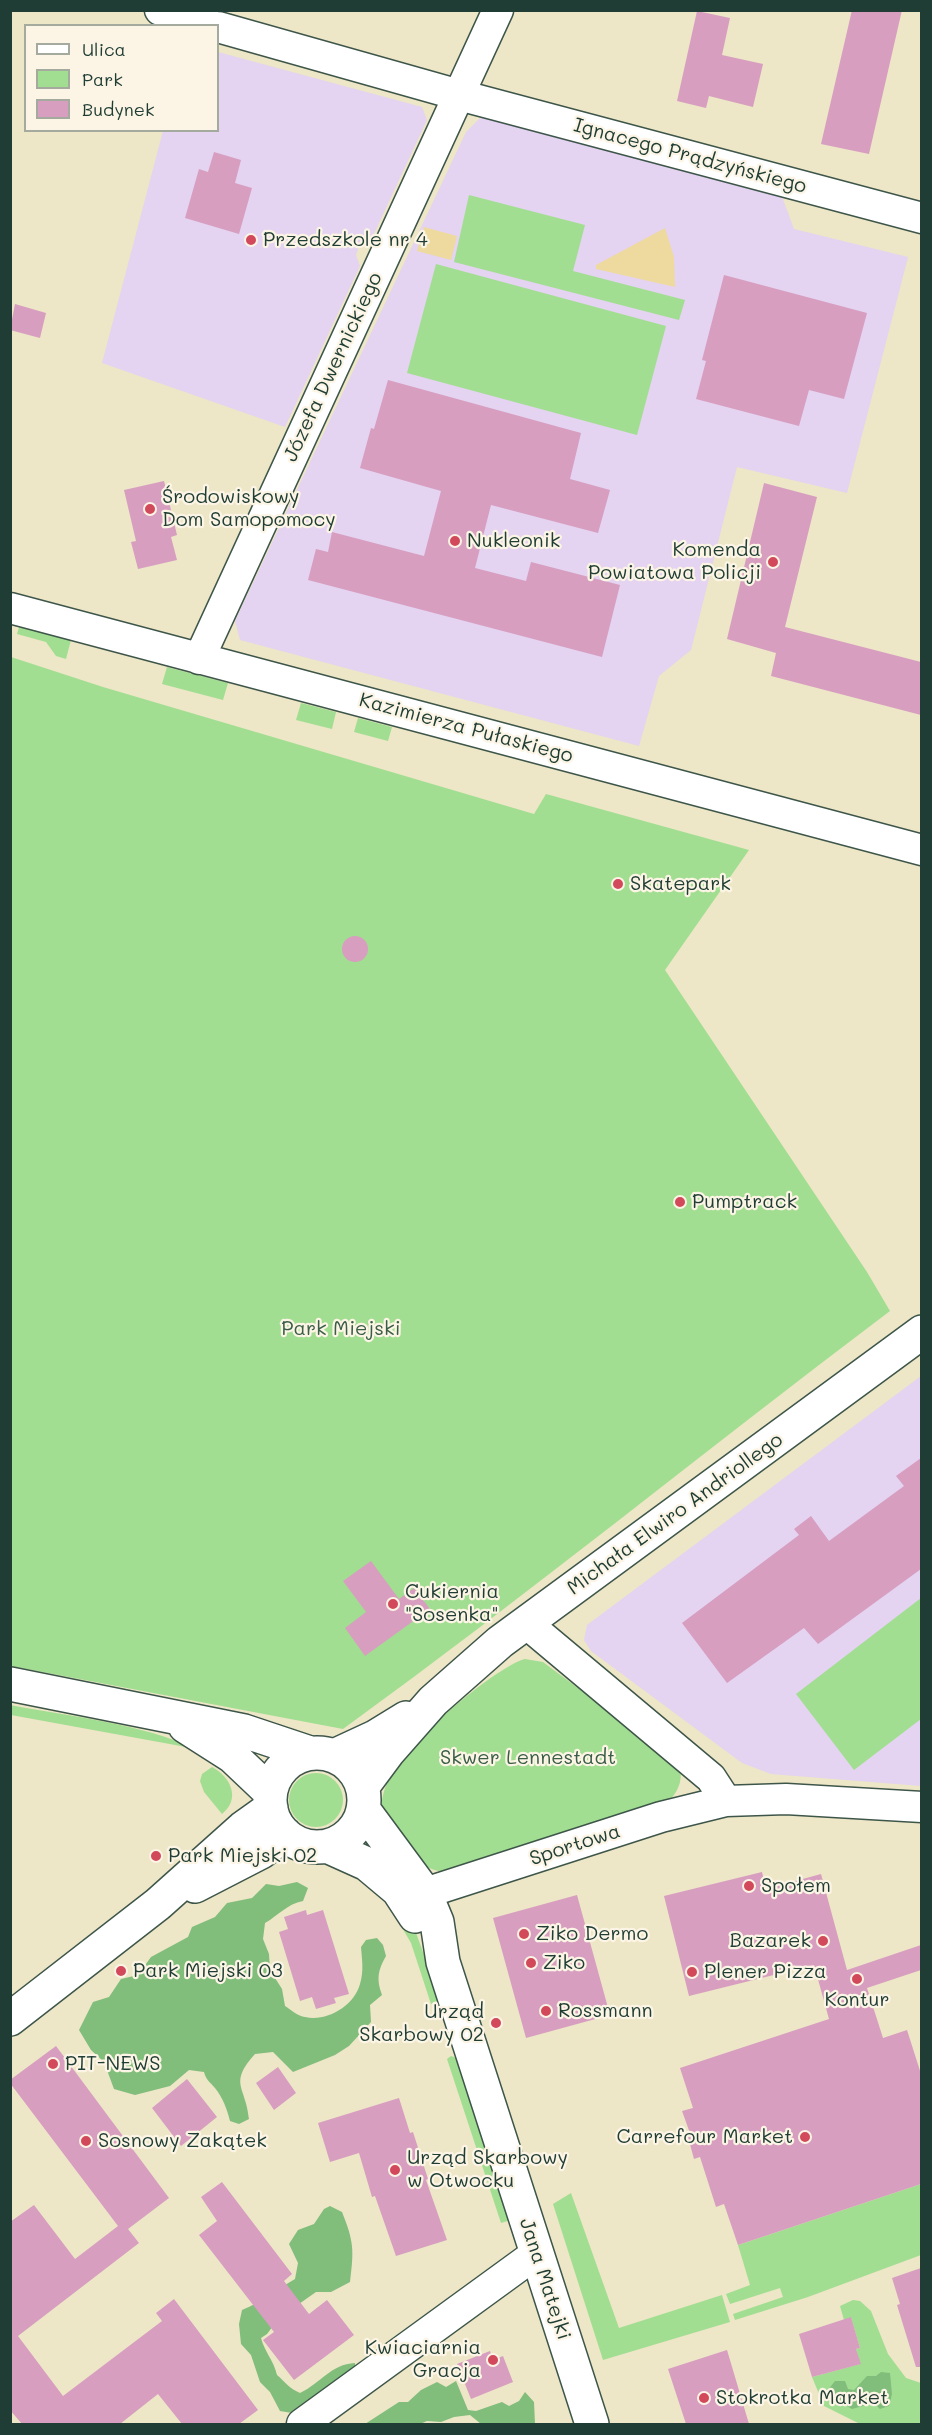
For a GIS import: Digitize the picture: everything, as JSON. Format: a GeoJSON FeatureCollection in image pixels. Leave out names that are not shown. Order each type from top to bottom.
{"type":"FeatureCollection","features":[{"type":"Feature","properties":{"kind":"main road","name":"Michała Elwiro Andriollego"},"geometry":{"type":"LineString","coordinates":[[363,1798],[389,1751],[433,1701],[500,1642],[921,1332]]}},
{"type":"Feature","properties":{"kind":"main road"},"geometry":{"type":"LineString","coordinates":[[10,1684],[163,1713],[244,1731],[347,1763],[356,1773],[363,1798],[356,1826],[344,1839],[327,1846],[305,1845],[275,1812],[232,1756],[163,1713]]}},
{"type":"Feature","properties":{"kind":"main road","name":"Michała Elwiro Andriollego"},"geometry":{"type":"LineString","coordinates":[[322,1754],[375,1737],[433,1701]]}},
{"type":"Feature","properties":{"kind":"main road"},"geometry":{"type":"LineString","coordinates":[[10,2019],[158,1904],[261,1852],[275,1812],[278,1773],[292,1760],[322,1754]]}},
{"type":"Feature","properties":{"kind":"main road","name":"Jana Matejki"},"geometry":{"type":"LineString","coordinates":[[363,1798],[425,1893],[437,1922],[443,1962],[592,2424]]}},
{"type":"Feature","properties":{"kind":"main road","name":"Jana Matejki"},"geometry":{"type":"LineString","coordinates":[[327,1846],[367,1864],[398,1890],[443,1962]]}},
{"type":"Feature","properties":{"kind":"street"},"geometry":{"type":"LineString","coordinates":[[160,10],[206,24]]}},
{"type":"Feature","properties":{"kind":"street","name":"Józefa Dwernickiego"},"geometry":{"type":"LineString","coordinates":[[199,659],[498,10]]}},
{"type":"Feature","properties":{"kind":"street","name":"Ignacego Prądzyńskiego"},"geometry":{"type":"LineString","coordinates":[[219,27],[459,95],[921,218]]}},
{"type":"Feature","properties":{"kind":"street","name":"Kazimierza Pułaskiego"},"geometry":{"type":"LineString","coordinates":[[10,608],[706,791],[921,850]]}},
{"type":"Feature","properties":{"kind":"street"},"geometry":{"type":"LineString","coordinates":[[526,1623],[711,1778],[726,1801]]}},
{"type":"Feature","properties":{"kind":"street","name":"Sportowa"},"geometry":{"type":"LineString","coordinates":[[425,1893],[661,1816],[726,1801],[786,1799],[921,1807]]}},
{"type":"Feature","properties":{"kind":"street"},"geometry":{"type":"LineString","coordinates":[[302,2424],[537,2253]]}},
{"type":"Feature","properties":{"kind":"shaded area","name":"Przedszkole nr 4"},"geometry":{"type":"Polygon","coordinates":[[[219,52],[422,107],[427,120],[373,236],[360,244],[356,255],[360,266],[285,427],[102,363],[163,132],[219,132],[219,52]]]}},
{"type":"Feature","properties":{"kind":"shaded area"},"geometry":{"type":"Polygon","coordinates":[[[482,116],[778,186],[794,229],[908,257],[847,493],[737,467],[691,650],[659,676],[639,746],[240,640],[235,621],[466,132],[482,116]]]}},
{"type":"Feature","properties":{"kind":"shaded area"},"geometry":{"type":"Polygon","coordinates":[[[921,1376],[921,1786],[771,1774],[742,1763],[591,1651],[584,1640],[587,1625],[921,1376]]]}},
{"type":"Feature","properties":{"kind":"green space"},"geometry":{"type":"Polygon","coordinates":[[[469,195],[585,225],[573,271],[685,300],[679,320],[454,262],[469,195]]]}},
{"type":"Feature","properties":{"kind":"green space"},"geometry":{"type":"Polygon","coordinates":[[[436,264],[666,326],[637,435],[407,373],[436,264]]]}},
{"type":"Feature","properties":{"kind":"green space"},"geometry":{"type":"Polygon","coordinates":[[[19,627],[71,640],[66,659],[56,656],[46,642],[17,634],[19,627]]]}},
{"type":"Feature","properties":{"kind":"green space","name":"Park Miejski"},"geometry":{"type":"Polygon","coordinates":[[[11,657],[103,687],[534,814],[546,794],[749,850],[665,970],[867,1272],[890,1311],[481,1626],[343,1729],[11,1666],[11,657]]]}},
{"type":"Feature","properties":{"kind":"green space"},"geometry":{"type":"Polygon","coordinates":[[[167,667],[228,683],[223,700],[162,684],[167,667]]]}},
{"type":"Feature","properties":{"kind":"green space"},"geometry":{"type":"Polygon","coordinates":[[[301,703],[336,712],[332,729],[296,720],[301,703]]]}},
{"type":"Feature","properties":{"kind":"green space"},"geometry":{"type":"Polygon","coordinates":[[[358,718],[392,727],[388,741],[354,732],[358,718]]]}},
{"type":"Feature","properties":{"kind":"green space"},"geometry":{"type":"Polygon","coordinates":[[[921,1598],[921,1719],[854,1770],[796,1694],[921,1598]]]}},
{"type":"Feature","properties":{"kind":"green space","name":"Skwer Lennestadt"},"geometry":{"type":"Polygon","coordinates":[[[525,1659],[543,1662],[678,1762],[681,1772],[679,1787],[670,1800],[444,1872],[429,1868],[415,1858],[383,1820],[381,1810],[384,1790],[396,1765],[405,1753],[436,1722],[495,1675],[525,1659]]]}},
{"type":"Feature","properties":{"kind":"green space"},"geometry":{"type":"Polygon","coordinates":[[[10,1705],[129,1727],[197,1749],[11,1715],[10,1705]]]}},
{"type":"Feature","properties":{"kind":"green space"},"geometry":{"type":"Polygon","coordinates":[[[212,1767],[224,1776],[231,1789],[231,1802],[222,1814],[204,1792],[200,1781],[202,1774],[212,1767]]]}},
{"type":"Feature","properties":{"kind":"green space"},"geometry":{"type":"Polygon","coordinates":[[[311,1773],[321,1773],[331,1777],[339,1785],[343,1800],[339,1815],[331,1823],[321,1827],[311,1827],[301,1823],[293,1815],[289,1805],[289,1795],[293,1785],[301,1777],[311,1773]]]}},
{"type":"Feature","properties":{"kind":"green space"},"geometry":{"type":"Polygon","coordinates":[[[297,1882],[308,1888],[303,1901],[288,1907],[265,1923],[263,1939],[269,1954],[270,1970],[282,1989],[285,2006],[300,2015],[313,2018],[338,2011],[352,1999],[360,1984],[361,1947],[366,1940],[377,1938],[383,1945],[386,1956],[379,1975],[382,1995],[370,2005],[371,2022],[349,2046],[335,2055],[293,2072],[273,2052],[255,2054],[242,2072],[240,2079],[249,2119],[239,2124],[230,2121],[222,2100],[204,2072],[189,2070],[170,2086],[135,2095],[114,2089],[104,2062],[91,2050],[79,2030],[93,2002],[109,1997],[121,1979],[138,1975],[151,1957],[188,1937],[192,1927],[215,1917],[227,1903],[252,1898],[266,1884],[279,1886],[297,1882]]]}},
{"type":"Feature","properties":{"kind":"green space"},"geometry":{"type":"Polygon","coordinates":[[[397,1919],[415,1930],[440,1999],[431,2004],[411,1943],[397,1919]]]}},
{"type":"Feature","properties":{"kind":"green space"},"geometry":{"type":"Polygon","coordinates":[[[451,2056],[457,2058],[511,2220],[501,2223],[447,2059],[451,2056]]]}},
{"type":"Feature","properties":{"kind":"green space"},"geometry":{"type":"Polygon","coordinates":[[[921,2184],[921,2255],[808,2297],[735,2320],[733,2314],[783,2297],[780,2288],[730,2304],[726,2294],[750,2285],[738,2245],[921,2184]]]}},
{"type":"Feature","properties":{"kind":"green space"},"geometry":{"type":"Polygon","coordinates":[[[571,2193],[619,2328],[722,2295],[730,2322],[603,2360],[553,2204],[571,2193]]]}},
{"type":"Feature","properties":{"kind":"green space"},"geometry":{"type":"Polygon","coordinates":[[[330,2206],[342,2212],[349,2231],[352,2254],[350,2282],[331,2292],[316,2292],[279,2318],[261,2338],[277,2375],[300,2393],[339,2367],[355,2363],[355,2369],[302,2408],[292,2413],[280,2411],[270,2392],[260,2382],[251,2355],[241,2344],[239,2324],[242,2310],[295,2279],[298,2263],[289,2244],[298,2230],[314,2224],[324,2209],[330,2206]]]}},
{"type":"Feature","properties":{"kind":"green space"},"geometry":{"type":"Polygon","coordinates":[[[853,2300],[860,2301],[871,2311],[888,2354],[906,2378],[921,2383],[921,2424],[860,2424],[824,2406],[812,2377],[860,2364],[856,2349],[860,2348],[851,2318],[844,2320],[840,2306],[853,2300]]]}},
{"type":"Feature","properties":{"kind":"green space"},"geometry":{"type":"Polygon","coordinates":[[[881,2372],[890,2373],[892,2394],[889,2406],[880,2409],[874,2403],[852,2409],[835,2399],[827,2391],[835,2381],[845,2381],[848,2389],[854,2390],[867,2376],[876,2376],[881,2372]]]}},
{"type":"Feature","properties":{"kind":"green space"},"geometry":{"type":"Polygon","coordinates":[[[456,2381],[468,2410],[476,2411],[502,2402],[509,2406],[519,2401],[525,2392],[534,2402],[535,2424],[481,2424],[470,2415],[420,2424],[365,2424],[399,2402],[408,2402],[421,2390],[437,2382],[446,2387],[456,2381]]]}},
{"type":"Feature","properties":{"kind":"sand"},"geometry":{"type":"Polygon","coordinates":[[[424,227],[457,236],[451,260],[417,251],[424,227]]]}},
{"type":"Feature","properties":{"kind":"sand"},"geometry":{"type":"Polygon","coordinates":[[[665,228],[674,257],[675,287],[596,269],[596,265],[665,228]]]}},
{"type":"Feature","properties":{"kind":"building"},"geometry":{"type":"Polygon","coordinates":[[[852,10],[902,10],[869,154],[821,144],[852,10]]]}},
{"type":"Feature","properties":{"kind":"building"},"geometry":{"type":"Polygon","coordinates":[[[697,11],[730,18],[722,55],[763,64],[753,107],[709,96],[706,108],[677,101],[697,11]]]}},
{"type":"Feature","properties":{"kind":"building"},"geometry":{"type":"Polygon","coordinates":[[[214,152],[241,160],[235,183],[252,188],[239,234],[185,218],[199,169],[208,172],[214,152]]]}},
{"type":"Feature","properties":{"kind":"building"},"geometry":{"type":"Polygon","coordinates":[[[724,275],[867,313],[844,399],[809,390],[799,426],[696,399],[706,361],[702,360],[724,275]]]}},
{"type":"Feature","properties":{"kind":"building"},"geometry":{"type":"Polygon","coordinates":[[[15,304],[46,313],[40,338],[10,330],[15,304]]]}},
{"type":"Feature","properties":{"kind":"building","name":"Nukleonik"},"geometry":{"type":"Polygon","coordinates":[[[388,380],[581,433],[570,479],[610,490],[598,533],[491,505],[475,568],[526,581],[531,562],[620,585],[602,657],[308,580],[316,549],[328,552],[332,532],[424,556],[441,491],[360,468],[388,380]]]}},
{"type":"Feature","properties":{"kind":"building","name":"Środowiskowy Dom Samopomocy"},"geometry":{"type":"Polygon","coordinates":[[[164,481],[177,535],[171,537],[177,560],[138,569],[131,542],[136,541],[124,490],[164,481]]]}},
{"type":"Feature","properties":{"kind":"building","name":"Komenda Powiatowa Policji"},"geometry":{"type":"Polygon","coordinates":[[[764,483],[817,497],[785,627],[921,662],[921,715],[771,676],[776,653],[727,639],[764,483]]]}},
{"type":"Feature","properties":{"kind":"building"},"geometry":{"type":"Polygon","coordinates":[[[355,936],[364,940],[368,949],[364,958],[355,962],[346,958],[342,949],[346,940],[355,936]]]}},
{"type":"Feature","properties":{"kind":"building"},"geometry":{"type":"Polygon","coordinates":[[[921,1458],[921,1569],[818,1644],[804,1628],[727,1683],[682,1623],[799,1535],[794,1529],[811,1516],[829,1541],[904,1486],[896,1476],[921,1458]]]}},
{"type":"Feature","properties":{"kind":"building","name":"Cukiernia \"Sosenka\""},"geometry":{"type":"Polygon","coordinates":[[[371,1561],[399,1599],[414,1588],[430,1609],[365,1656],[345,1628],[366,1612],[343,1581],[371,1561]]]}},
{"type":"Feature","properties":{"kind":"building"},"geometry":{"type":"Polygon","coordinates":[[[762,1872],[766,1889],[821,1874],[847,1970],[921,1945],[921,1970],[867,1988],[883,2038],[907,2030],[921,2074],[921,2184],[738,2245],[724,2204],[716,2207],[700,2157],[694,2159],[688,2137],[691,2136],[682,2111],[693,2108],[680,2068],[829,2019],[814,1965],[689,1996],[664,1896],[762,1872]]]}},
{"type":"Feature","properties":{"kind":"building"},"geometry":{"type":"Polygon","coordinates":[[[577,1895],[610,2015],[526,2038],[493,1918],[577,1895]]]}},
{"type":"Feature","properties":{"kind":"building"},"geometry":{"type":"Polygon","coordinates":[[[306,1910],[307,1915],[323,1910],[349,1994],[334,1998],[336,2003],[316,2009],[312,1997],[300,2001],[279,1932],[288,1929],[284,1917],[306,1910]]]}},
{"type":"Feature","properties":{"kind":"building"},"geometry":{"type":"Polygon","coordinates":[[[56,2046],[169,2198],[128,2229],[139,2243],[18,2336],[63,2396],[162,2321],[156,2313],[174,2299],[258,2410],[239,2424],[182,2424],[158,2394],[120,2424],[22,2424],[10,2410],[10,2222],[34,2205],[75,2259],[118,2226],[10,2083],[10,2080],[56,2046]]]}},
{"type":"Feature","properties":{"kind":"building"},"geometry":{"type":"Polygon","coordinates":[[[278,2067],[296,2093],[274,2110],[256,2083],[278,2067]]]}},
{"type":"Feature","properties":{"kind":"building"},"geometry":{"type":"Polygon","coordinates":[[[187,2079],[217,2117],[181,2146],[152,2108],[187,2079]]]}},
{"type":"Feature","properties":{"kind":"building","name":"Urząd Skarbowy w Otwocku"},"geometry":{"type":"Polygon","coordinates":[[[399,2098],[410,2133],[413,2132],[428,2179],[426,2180],[447,2240],[396,2256],[375,2196],[372,2197],[359,2153],[330,2162],[318,2123],[399,2098]]]}},
{"type":"Feature","properties":{"kind":"building"},"geometry":{"type":"Polygon","coordinates":[[[222,2182],[292,2274],[284,2281],[309,2314],[327,2300],[354,2335],[294,2380],[263,2340],[274,2332],[199,2235],[217,2221],[201,2197],[222,2182]]]}},
{"type":"Feature","properties":{"kind":"building"},"geometry":{"type":"Polygon","coordinates":[[[921,2268],[921,2367],[916,2367],[897,2305],[900,2304],[892,2278],[921,2268]]]}},
{"type":"Feature","properties":{"kind":"building"},"geometry":{"type":"Polygon","coordinates":[[[851,2317],[860,2348],[856,2349],[861,2364],[812,2377],[799,2334],[851,2317]]]}},
{"type":"Feature","properties":{"kind":"building"},"geometry":{"type":"Polygon","coordinates":[[[727,2350],[749,2424],[686,2424],[668,2369],[727,2350]]]}},
{"type":"Feature","properties":{"kind":"building"},"geometry":{"type":"Polygon","coordinates":[[[490,2351],[493,2360],[503,2356],[513,2382],[471,2399],[457,2364],[490,2351]]]}},
{"type":"Feature","properties":{"kind":"place","name":"Przedszkole nr 4"},"geometry":{"type":"Point","coordinates":[251,240]}},
{"type":"Feature","properties":{"kind":"place","name":"Środowiskowy Dom Samopomocy"},"geometry":{"type":"Point","coordinates":[150,509]}},
{"type":"Feature","properties":{"kind":"place","name":"Nukleonik"},"geometry":{"type":"Point","coordinates":[455,541]}},
{"type":"Feature","properties":{"kind":"place","name":"Komenda Powiatowa Policji"},"geometry":{"type":"Point","coordinates":[773,562]}},
{"type":"Feature","properties":{"kind":"place","name":"Skatepark"},"geometry":{"type":"Point","coordinates":[618,884]}},
{"type":"Feature","properties":{"kind":"place","name":"Pumptrack"},"geometry":{"type":"Point","coordinates":[680,1202]}},
{"type":"Feature","properties":{"kind":"place","name":"Cukiernia \"Sosenka\""},"geometry":{"type":"Point","coordinates":[393,1604]}},
{"type":"Feature","properties":{"kind":"place","name":"Park Miejski 02"},"geometry":{"type":"Point","coordinates":[156,1856]}},
{"type":"Feature","properties":{"kind":"place","name":"Społem"},"geometry":{"type":"Point","coordinates":[749,1886]}},
{"type":"Feature","properties":{"kind":"place","name":"Ziko Dermo"},"geometry":{"type":"Point","coordinates":[524,1934]}},
{"type":"Feature","properties":{"kind":"place","name":"Bazarek"},"geometry":{"type":"Point","coordinates":[823,1941]}},
{"type":"Feature","properties":{"kind":"place","name":"Ziko"},"geometry":{"type":"Point","coordinates":[531,1963]}},
{"type":"Feature","properties":{"kind":"place","name":"Park Miejski 03"},"geometry":{"type":"Point","coordinates":[121,1971]}},
{"type":"Feature","properties":{"kind":"place","name":"Plener Pizza"},"geometry":{"type":"Point","coordinates":[692,1972]}},
{"type":"Feature","properties":{"kind":"place","name":"Kontur"},"geometry":{"type":"Point","coordinates":[857,1979]}},
{"type":"Feature","properties":{"kind":"place","name":"Rossmann"},"geometry":{"type":"Point","coordinates":[546,2011]}},
{"type":"Feature","properties":{"kind":"place","name":"Urząd Skarbowy 02"},"geometry":{"type":"Point","coordinates":[496,2023]}},
{"type":"Feature","properties":{"kind":"place","name":"PIT-NEWS"},"geometry":{"type":"Point","coordinates":[53,2064]}},
{"type":"Feature","properties":{"kind":"place","name":"Carrefour Market"},"geometry":{"type":"Point","coordinates":[805,2137]}},
{"type":"Feature","properties":{"kind":"place","name":"Sosnowy Zakątek"},"geometry":{"type":"Point","coordinates":[86,2141]}},
{"type":"Feature","properties":{"kind":"place","name":"Urząd Skarbowy w Otwocku"},"geometry":{"type":"Point","coordinates":[395,2170]}},
{"type":"Feature","properties":{"kind":"place","name":"Kwiaciarnia Gracja"},"geometry":{"type":"Point","coordinates":[493,2360]}},
{"type":"Feature","properties":{"kind":"place","name":"Stokrotka Market"},"geometry":{"type":"Point","coordinates":[704,2398]}}]}
